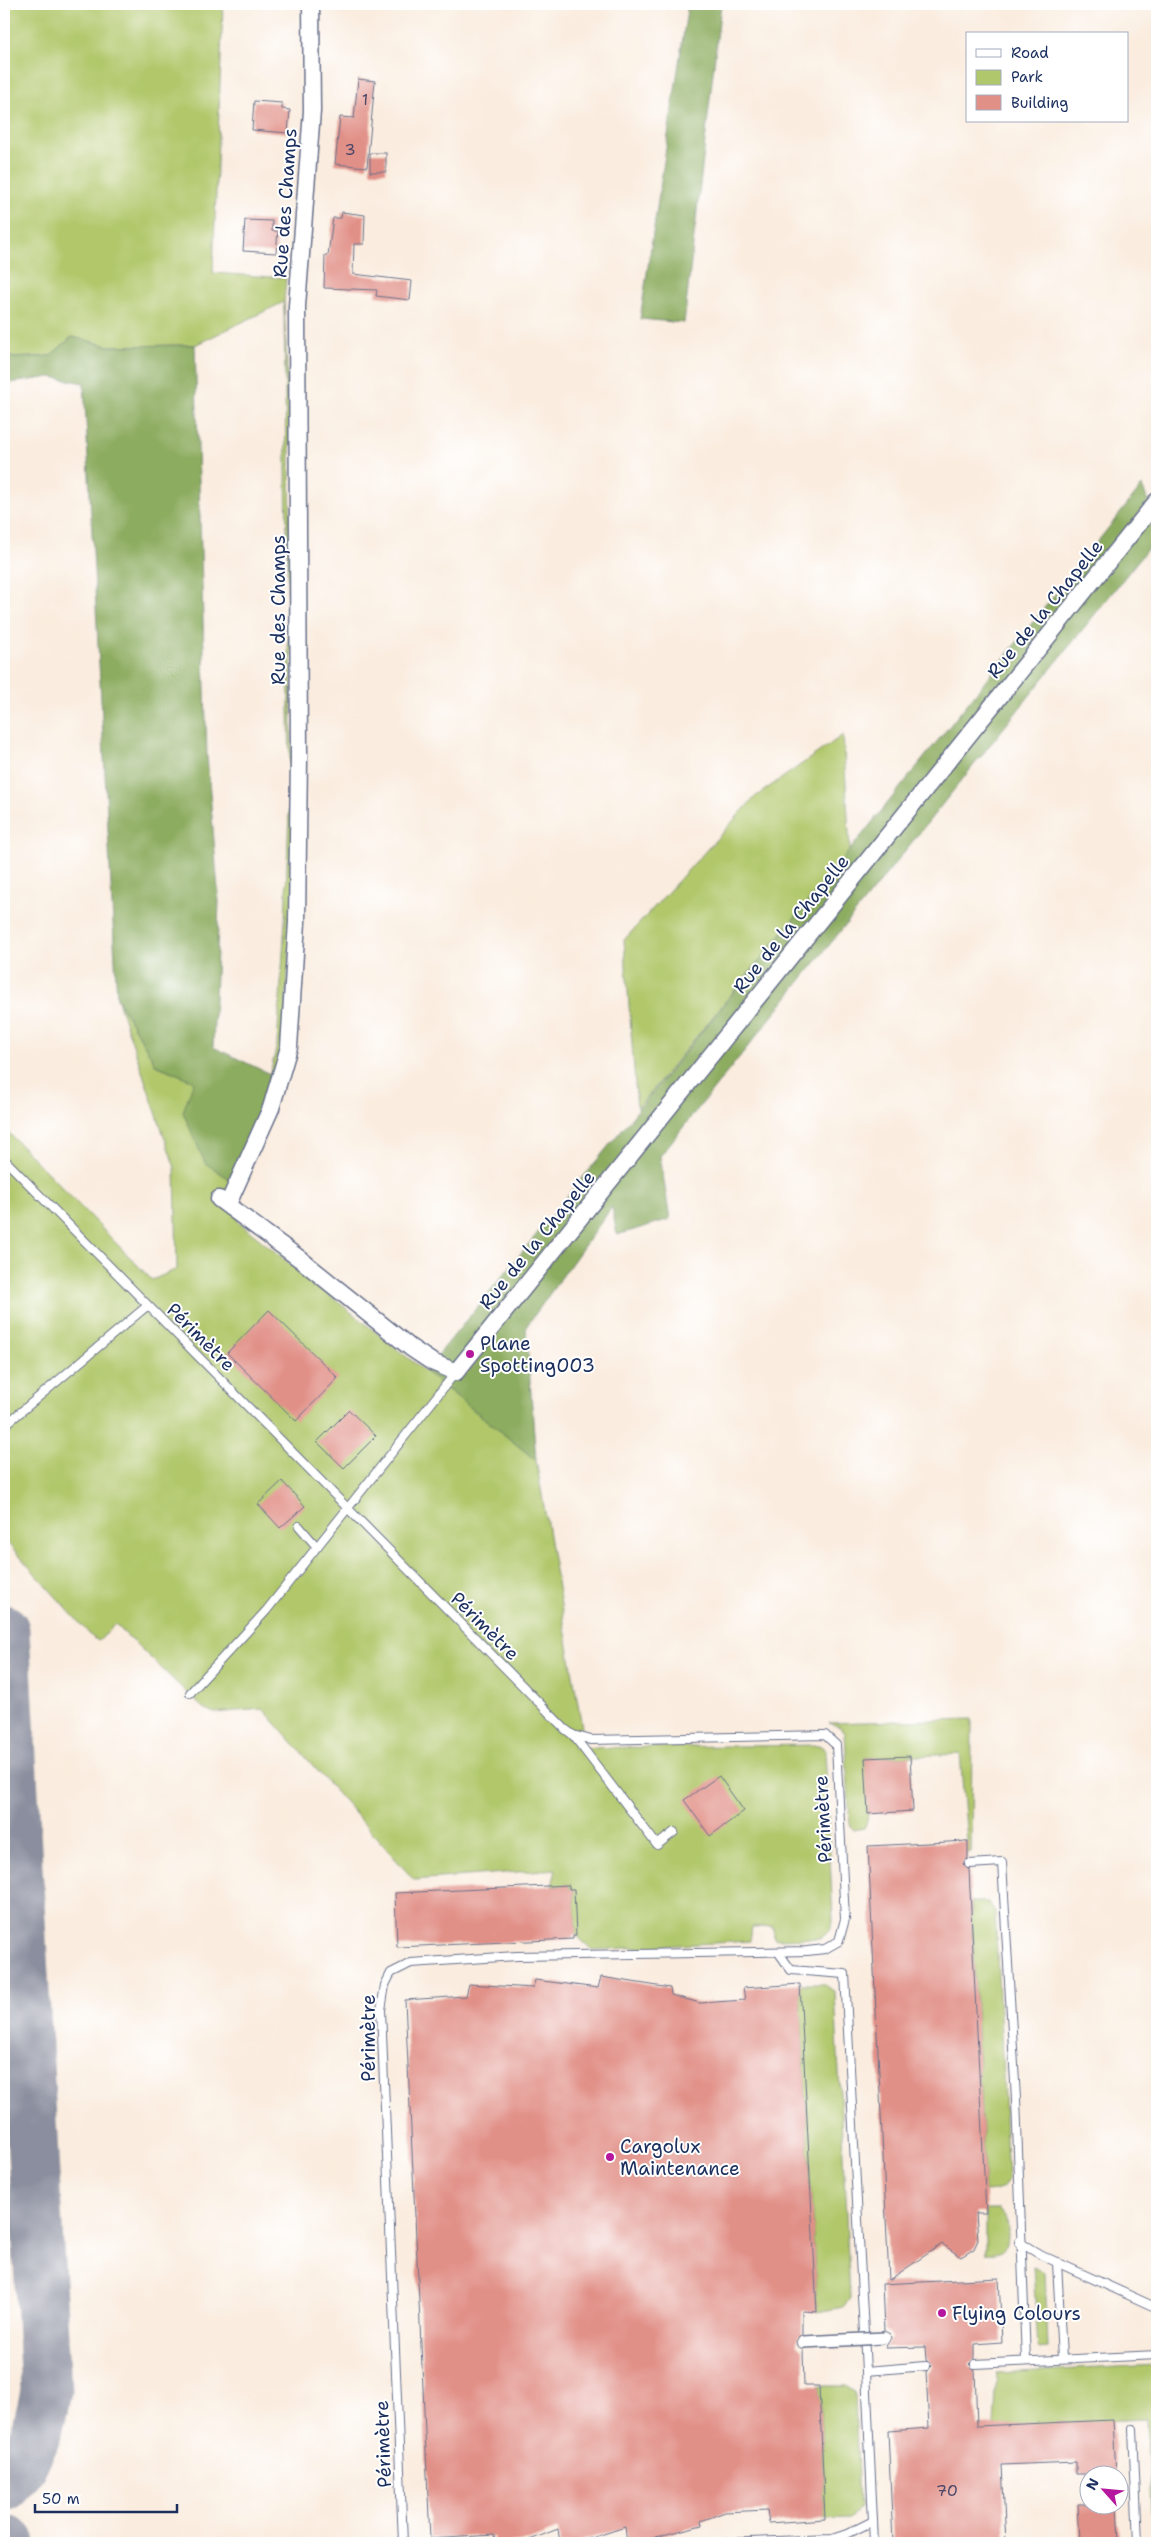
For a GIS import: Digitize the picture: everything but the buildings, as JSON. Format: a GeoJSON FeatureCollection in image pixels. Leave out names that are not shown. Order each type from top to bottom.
{"type":"FeatureCollection","features":[{"type":"Feature","properties":{"kind":"street","name":"Rue des Champs"},"geometry":{"type":"LineString","coordinates":[[311,4],[312,112],[297,306],[299,757],[297,922],[289,1047],[271,1108],[224,1202],[411,1348],[432,1362],[456,1372]]}},
{"type":"Feature","properties":{"kind":"street","name":"Rue de la Chapelle"},"geometry":{"type":"LineString","coordinates":[[456,1372],[1157,501]]}},
{"type":"Feature","properties":{"kind":"street"},"geometry":{"type":"LineString","coordinates":[[803,2342],[884,2338]]}},
{"type":"Feature","properties":{"kind":"lane","name":"Périmètre"},"geometry":{"type":"LineString","coordinates":[[4,1159],[564,1729],[573,1735],[591,1740],[825,1735],[836,1745],[845,1919],[839,1941],[825,1949],[779,1953],[517,1956],[411,1962],[391,1973],[385,1985],[381,2010],[403,2543]]}},
{"type":"Feature","properties":{"kind":"lane"},"geometry":{"type":"LineString","coordinates":[[4,1426],[147,1306]]}},
{"type":"Feature","properties":{"kind":"lane"},"geometry":{"type":"LineString","coordinates":[[190,1693],[266,1610],[456,1372]]}},
{"type":"Feature","properties":{"kind":"lane"},"geometry":{"type":"LineString","coordinates":[[298,1526],[317,1547]]}},
{"type":"Feature","properties":{"kind":"lane"},"geometry":{"type":"LineString","coordinates":[[573,1735],[657,1845],[674,1832]]}},
{"type":"Feature","properties":{"kind":"lane"},"geometry":{"type":"LineString","coordinates":[[969,1864],[1002,1862],[1016,2099],[1019,2242],[1026,2360]]}},
{"type":"Feature","properties":{"kind":"lane"},"geometry":{"type":"LineString","coordinates":[[779,1953],[791,1970],[845,1974],[874,2543]]}},
{"type":"Feature","properties":{"kind":"lane"},"geometry":{"type":"LineString","coordinates":[[1019,2242],[1057,2262],[1157,2308]]}},
{"type":"Feature","properties":{"kind":"lane"},"geometry":{"type":"LineString","coordinates":[[1057,2262],[1062,2359]]}},
{"type":"Feature","properties":{"kind":"lane"},"geometry":{"type":"LineString","coordinates":[[975,2364],[1157,2355]]}},
{"type":"Feature","properties":{"kind":"lane"},"geometry":{"type":"LineString","coordinates":[[866,2371],[926,2366]]}},
{"type":"Feature","properties":{"kind":"lane"},"geometry":{"type":"LineString","coordinates":[[1133,2429],[1138,2543]]}},
{"type":"Feature","properties":{"kind":"lane"},"geometry":{"type":"LineString","coordinates":[[722,2543],[844,2539],[873,2521]]}},
{"type":"Feature","properties":{"kind":"green space"},"geometry":{"type":"Polygon","coordinates":[[[4,4],[223,4],[213,273],[286,278],[284,302],[195,345],[109,346],[72,337],[50,356],[13,358],[4,351],[4,4]]]}},
{"type":"Feature","properties":{"kind":"green space"},"geometry":{"type":"Polygon","coordinates":[[[688,4],[721,4],[684,323],[640,319],[688,4]]]}},
{"type":"Feature","properties":{"kind":"green space"},"geometry":{"type":"Polygon","coordinates":[[[284,302],[290,435],[293,902],[283,1045],[270,1090],[270,1074],[277,1045],[285,922],[290,785],[284,302]]]}},
{"type":"Feature","properties":{"kind":"green space"},"geometry":{"type":"Polygon","coordinates":[[[72,337],[109,346],[195,345],[207,756],[219,902],[213,1047],[270,1074],[270,1090],[231,1180],[205,1163],[183,1112],[194,1081],[156,1065],[117,998],[84,383],[51,377],[4,384],[4,351],[13,358],[50,356],[72,337]]]}},
{"type":"Feature","properties":{"kind":"green space"},"geometry":{"type":"Polygon","coordinates":[[[1142,486],[1157,522],[1157,537],[660,1156],[670,1219],[617,1235],[612,1207],[526,1327],[536,1460],[425,1371],[850,850],[1142,486]]]}},
{"type":"Feature","properties":{"kind":"green space"},"geometry":{"type":"Polygon","coordinates":[[[843,735],[850,850],[637,1109],[624,940],[755,797],[843,735]]]}},
{"type":"Feature","properties":{"kind":"green space"},"geometry":{"type":"Polygon","coordinates":[[[117,998],[156,1065],[194,1081],[236,1184],[238,1222],[536,1460],[582,1727],[573,1748],[819,1745],[825,1749],[833,1921],[830,1931],[820,1938],[774,1939],[773,1926],[752,1927],[750,1941],[592,1950],[576,1935],[574,1889],[569,1889],[569,1885],[552,1886],[556,1869],[414,1880],[263,1709],[214,1713],[203,1708],[115,1624],[99,1641],[93,1638],[4,1539],[4,1128],[152,1280],[177,1269],[175,1168],[117,998]]]}},
{"type":"Feature","properties":{"kind":"green space"},"geometry":{"type":"Polygon","coordinates":[[[972,1719],[971,1852],[968,1853],[960,1754],[865,1758],[869,1804],[867,1821],[864,1828],[854,1830],[850,1826],[845,1733],[840,1727],[829,1723],[972,1719]]]}},
{"type":"Feature","properties":{"kind":"green space"},"geometry":{"type":"Polygon","coordinates":[[[971,1902],[988,1902],[995,1911],[1008,2180],[1006,2184],[996,2191],[985,2192],[971,1902]]]}},
{"type":"Feature","properties":{"kind":"green space"},"geometry":{"type":"Polygon","coordinates":[[[800,1984],[824,1984],[835,1992],[850,2298],[844,2307],[817,2312],[800,1984]]]}},
{"type":"Feature","properties":{"kind":"green space"},"geometry":{"type":"Polygon","coordinates":[[[986,2209],[999,2209],[1006,2217],[1006,2243],[1004,2248],[994,2253],[986,2253],[986,2209]]]}},
{"type":"Feature","properties":{"kind":"green space"},"geometry":{"type":"Polygon","coordinates":[[[1033,2267],[1045,2272],[1048,2348],[1038,2349],[1033,2267]]]}},
{"type":"Feature","properties":{"kind":"green space"},"geometry":{"type":"Polygon","coordinates":[[[1157,2365],[1157,2543],[1153,2543],[1146,2419],[994,2426],[997,2373],[1157,2365]]]}},
{"type":"Feature","properties":{"kind":"green space"},"geometry":{"type":"Polygon","coordinates":[[[819,2386],[847,2386],[855,2392],[859,2509],[849,2518],[825,2519],[819,2386]]]}},
{"type":"Feature","properties":{"kind":"taxiway"},"geometry":{"type":"LineString","coordinates":[[4,1630],[46,2390],[41,2416],[28,2453],[4,2486]]}},
{"type":"Feature","properties":{"kind":"taxiway"},"geometry":{"type":"LineString","coordinates":[[4,2540],[10,2543]]}},
{"type":"Feature","properties":{"kind":"place","name":"Plane Spotting003"},"geometry":{"type":"Point","coordinates":[470,1354]}},
{"type":"Feature","properties":{"kind":"place","name":"Cargolux Maintenance"},"geometry":{"type":"Point","coordinates":[610,2157]}},
{"type":"Feature","properties":{"kind":"place","name":"Flying Colours"},"geometry":{"type":"Point","coordinates":[942,2313]}}]}
